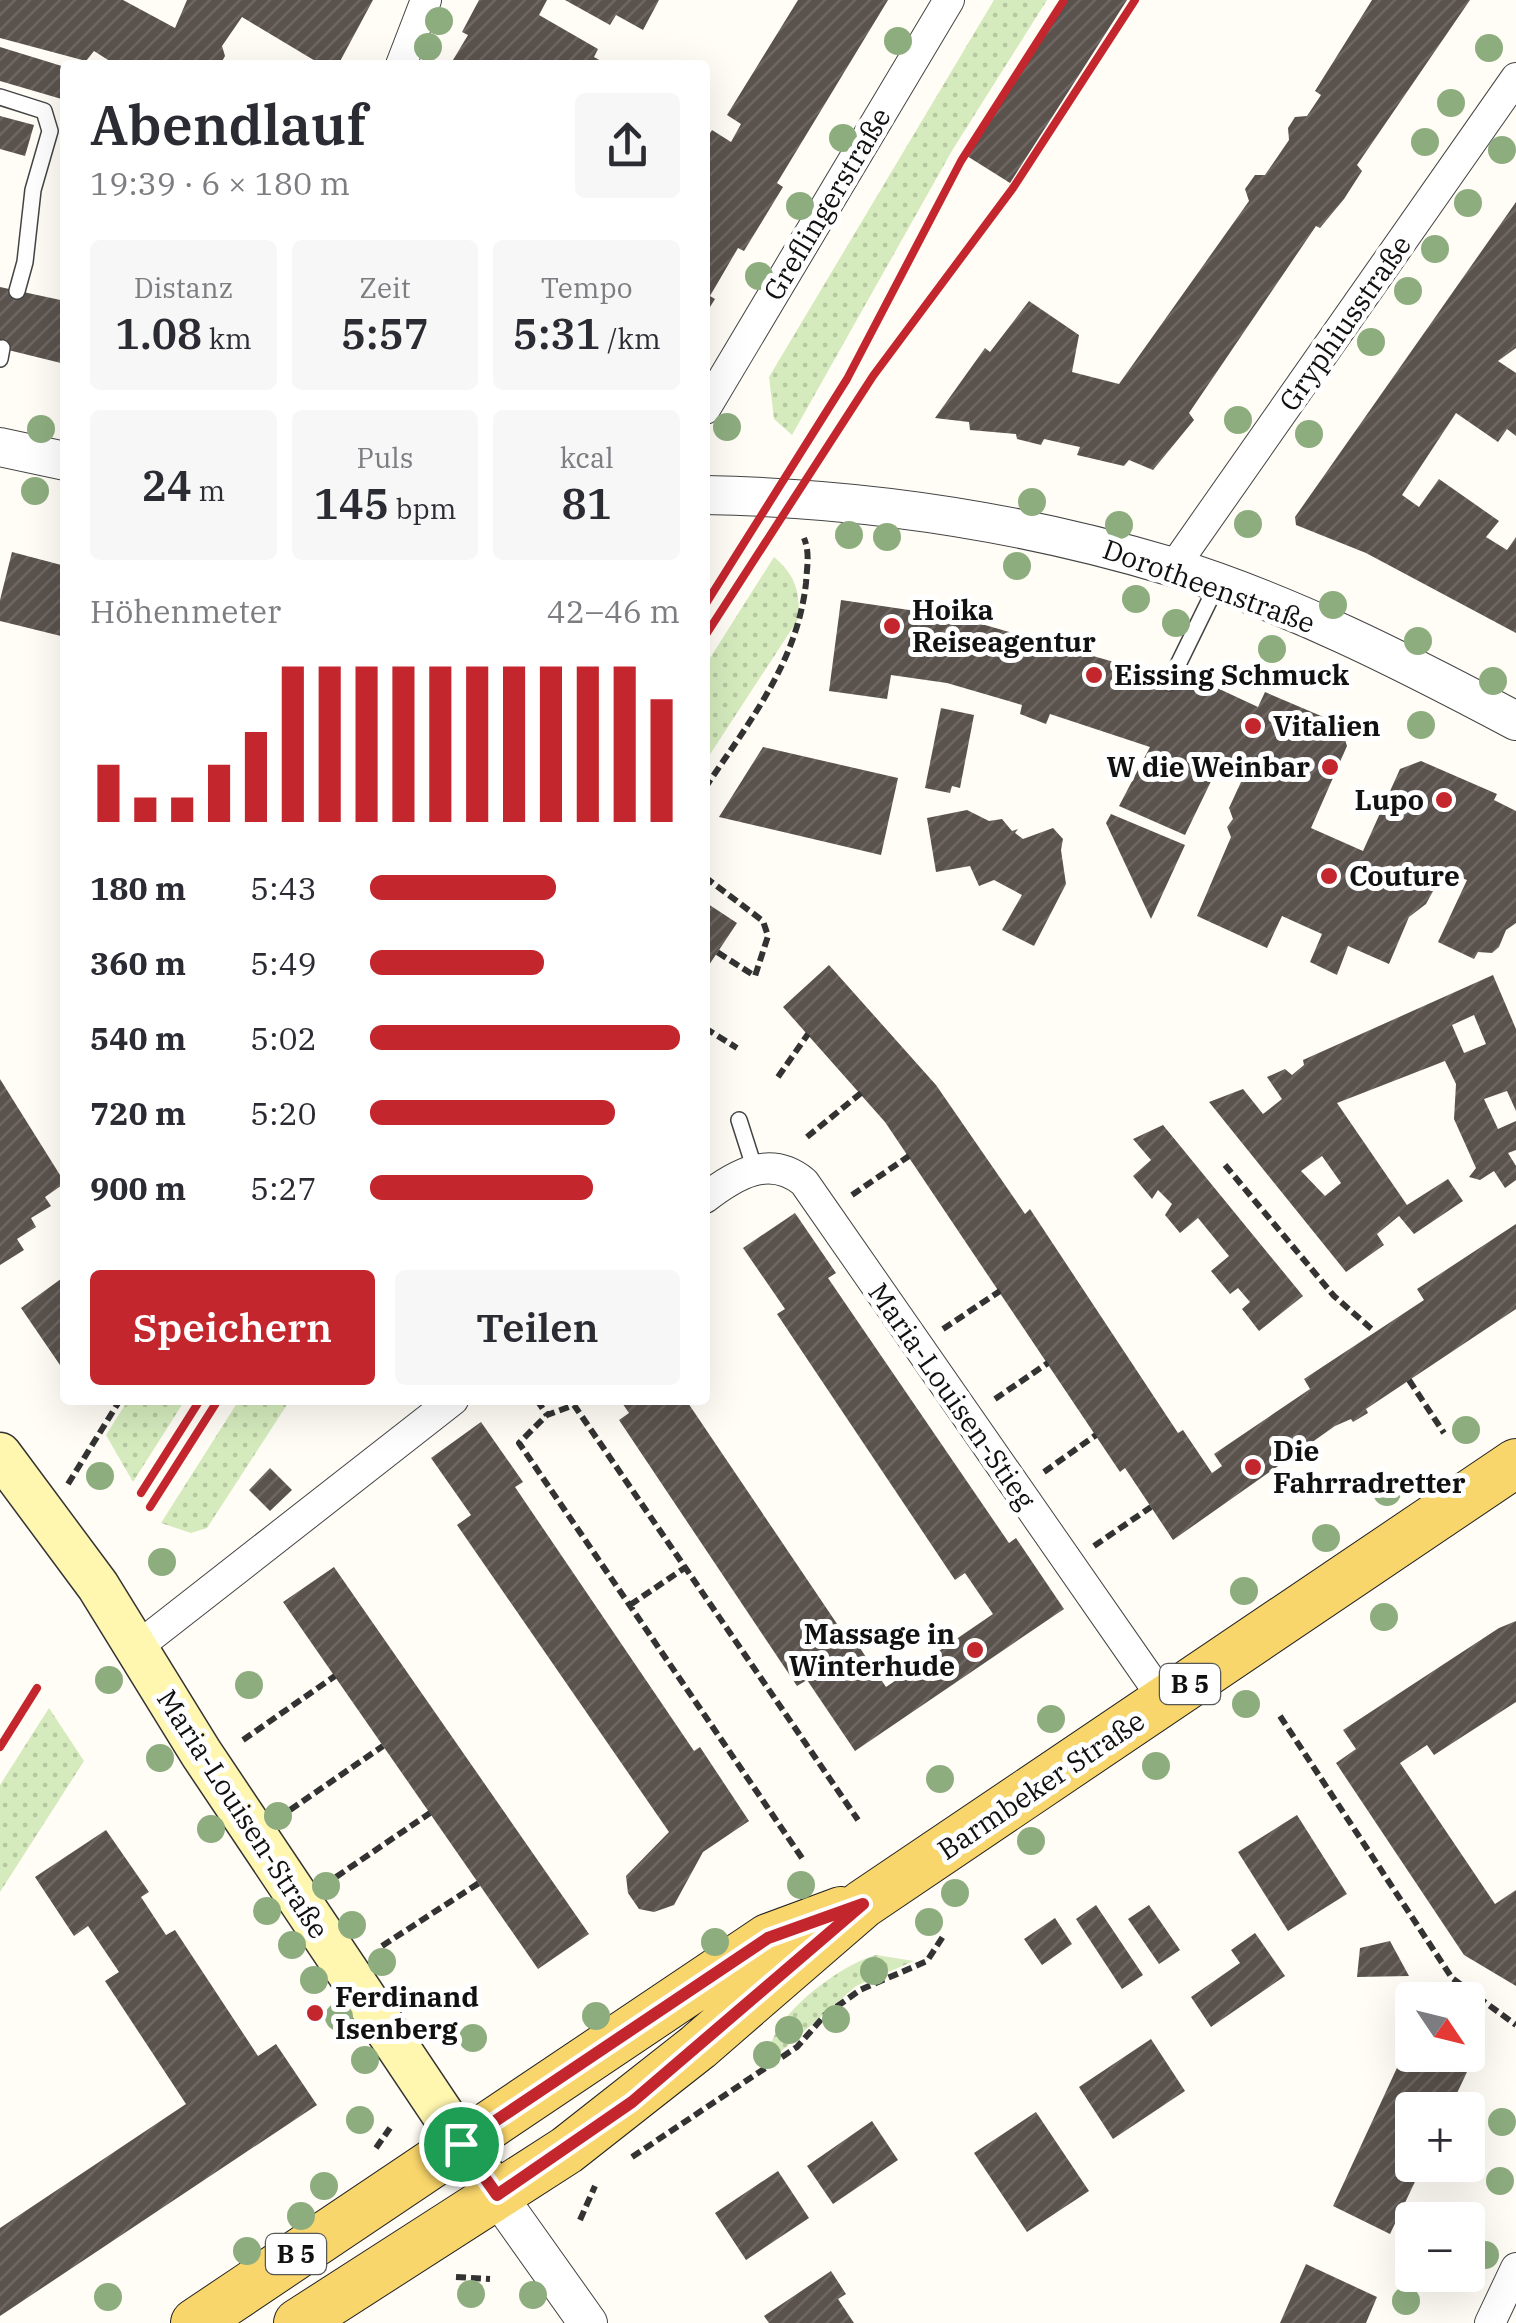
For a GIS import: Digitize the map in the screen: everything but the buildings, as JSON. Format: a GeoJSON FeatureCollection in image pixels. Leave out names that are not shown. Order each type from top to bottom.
{"type":"FeatureCollection","features":[{"type":"Feature","properties":{"kind":"main road","name":"Maria-Louisen-Straße"},"geometry":{"type":"LineString","coordinates":[[0,1454],[136,1648],[497,2195]]}},
{"type":"Feature","properties":{"kind":"main road","name":"Barmbeker Straße"},"geometry":{"type":"LineString","coordinates":[[298,2323],[497,2195],[632,2102],[852,1908],[1516,1463]]}},
{"type":"Feature","properties":{"kind":"main road","name":"Barmbeker Straße"},"geometry":{"type":"LineString","coordinates":[[195,2323],[768,1938],[852,1908]]}},
{"type":"Feature","properties":{"kind":"street"},"geometry":{"type":"LineString","coordinates":[[403,60],[426,0]]}},
{"type":"Feature","properties":{"kind":"street","name":"Greflingerstraße"},"geometry":{"type":"LineString","coordinates":[[710,400],[949,0]]}},
{"type":"Feature","properties":{"kind":"street","name":"Gryphiusstraße"},"geometry":{"type":"LineString","coordinates":[[1173,568],[1516,78]]}},
{"type":"Feature","properties":{"kind":"street"},"geometry":{"type":"LineString","coordinates":[[0,448],[60,460]]}},
{"type":"Feature","properties":{"kind":"street","name":"Dorotheenstraße"},"geometry":{"type":"LineString","coordinates":[[710,495],[786,496],[1016,526],[1173,568],[1326,628],[1516,721]]}},
{"type":"Feature","properties":{"kind":"street","name":"Maria-Louisen-Stieg"},"geometry":{"type":"LineString","coordinates":[[755,1170],[782,1168],[812,1191],[1165,1700]]}},
{"type":"Feature","properties":{"kind":"street"},"geometry":{"type":"LineString","coordinates":[[710,1195],[755,1170]]}},
{"type":"Feature","properties":{"kind":"street"},"geometry":{"type":"LineString","coordinates":[[136,1648],[448,1405]]}},
{"type":"Feature","properties":{"kind":"street","name":"Maria-Louisen-Straße"},"geometry":{"type":"LineString","coordinates":[[497,2195],[588,2323]]}},
{"type":"Feature","properties":{"kind":"street"},"geometry":{"type":"LineString","coordinates":[[1490,2323],[1516,2268]]}},
{"type":"Feature","properties":{"kind":"lane"},"geometry":{"type":"LineString","coordinates":[[0,97],[44,110],[50,131],[33,190],[26,262],[18,292]]}},
{"type":"Feature","properties":{"kind":"lane"},"geometry":{"type":"LineString","coordinates":[[1169,683],[1217,585]]}},
{"type":"Feature","properties":{"kind":"lane"},"geometry":{"type":"LineString","coordinates":[[739,1120],[755,1170]]}},
{"type":"Feature","properties":{"kind":"path"},"geometry":{"type":"LineString","coordinates":[[710,780],[780,675],[801,624],[809,550]]}},
{"type":"Feature","properties":{"kind":"path"},"geometry":{"type":"LineString","coordinates":[[710,881],[763,920],[768,936],[755,976],[717,952]]}},
{"type":"Feature","properties":{"kind":"path"},"geometry":{"type":"LineString","coordinates":[[710,1031],[737,1048]]}},
{"type":"Feature","properties":{"kind":"path"},"geometry":{"type":"LineString","coordinates":[[778,1077],[808,1034]]}},
{"type":"Feature","properties":{"kind":"path"},"geometry":{"type":"LineString","coordinates":[[807,1137],[861,1093]]}},
{"type":"Feature","properties":{"kind":"path"},"geometry":{"type":"LineString","coordinates":[[848,1197],[909,1156]]}},
{"type":"Feature","properties":{"kind":"path"},"geometry":{"type":"LineString","coordinates":[[1225,1164],[1334,1296],[1375,1332]]}},
{"type":"Feature","properties":{"kind":"path"},"geometry":{"type":"LineString","coordinates":[[940,1332],[1000,1291]]}},
{"type":"Feature","properties":{"kind":"path"},"geometry":{"type":"LineString","coordinates":[[988,1404],[1048,1363]]}},
{"type":"Feature","properties":{"kind":"path"},"geometry":{"type":"LineString","coordinates":[[1408,1380],[1444,1433]]}},
{"type":"Feature","properties":{"kind":"path"},"geometry":{"type":"LineString","coordinates":[[47,1517],[117,1405]]}},
{"type":"Feature","properties":{"kind":"path"},"geometry":{"type":"LineString","coordinates":[[540,1405],[547,1415]]}},
{"type":"Feature","properties":{"kind":"path"},"geometry":{"type":"LineString","coordinates":[[802,1858],[520,1443],[547,1415],[574,1405],[858,1820]]}},
{"type":"Feature","properties":{"kind":"path"},"geometry":{"type":"LineString","coordinates":[[1038,1477],[1096,1435]]}},
{"type":"Feature","properties":{"kind":"path"},"geometry":{"type":"LineString","coordinates":[[1088,1550],[1151,1507]]}},
{"type":"Feature","properties":{"kind":"path"},"geometry":{"type":"LineString","coordinates":[[630,1605],[686,1567]]}},
{"type":"Feature","properties":{"kind":"path"},"geometry":{"type":"LineString","coordinates":[[242,1740],[335,1676]]}},
{"type":"Feature","properties":{"kind":"path"},"geometry":{"type":"LineString","coordinates":[[1280,1716],[1452,1978],[1516,2025]]}},
{"type":"Feature","properties":{"kind":"path"},"geometry":{"type":"LineString","coordinates":[[290,1810],[383,1746]]}},
{"type":"Feature","properties":{"kind":"path"},"geometry":{"type":"LineString","coordinates":[[336,1877],[430,1813]]}},
{"type":"Feature","properties":{"kind":"path"},"geometry":{"type":"LineString","coordinates":[[382,1946],[479,1884]]}},
{"type":"Feature","properties":{"kind":"path"},"geometry":{"type":"LineString","coordinates":[[618,2166],[798,2047],[826,2016],[860,1990],[928,1961],[944,1935]]}},
{"type":"Feature","properties":{"kind":"path"},"geometry":{"type":"LineString","coordinates":[[374,2151],[390,2128]]}},
{"type":"Feature","properties":{"kind":"path"},"geometry":{"type":"LineString","coordinates":[[580,2220],[592,2188],[605,2177]]}},
{"type":"Feature","properties":{"kind":"path"},"geometry":{"type":"LineString","coordinates":[[456,2277],[490,2279]]}},
{"type":"Feature","properties":{"kind":"green space"},"geometry":{"type":"Polygon","coordinates":[[[994,0],[1047,0],[953,149],[792,435],[774,419],[769,377],[994,0]]]}},
{"type":"Feature","properties":{"kind":"green space"},"geometry":{"type":"Polygon","coordinates":[[[774,557],[795,584],[799,618],[710,754],[710,658],[774,557]]]}},
{"type":"Feature","properties":{"kind":"green space"},"geometry":{"type":"Polygon","coordinates":[[[125,1405],[182,1405],[133,1482],[106,1435],[125,1405]]]}},
{"type":"Feature","properties":{"kind":"green space"},"geometry":{"type":"Polygon","coordinates":[[[236,1405],[287,1405],[207,1528],[191,1533],[161,1523],[236,1405]]]}},
{"type":"Feature","properties":{"kind":"green space"},"geometry":{"type":"Polygon","coordinates":[[[49,1708],[84,1761],[0,1892],[0,1785],[49,1708]]]}},
{"type":"Feature","properties":{"kind":"green space"},"geometry":{"type":"Polygon","coordinates":[[[876,1955],[914,1961],[856,1986],[769,2062],[770,2046],[778,2029],[807,1996],[844,1970],[876,1955]]]}},
{"type":"Feature","properties":{"kind":"railway"},"geometry":{"type":"LineString","coordinates":[[710,597],[847,379],[961,161],[1064,0]]}},
{"type":"Feature","properties":{"kind":"railway"},"geometry":{"type":"LineString","coordinates":[[710,628],[873,376],[1013,188],[1135,0]]}},
{"type":"Feature","properties":{"kind":"railway"},"geometry":{"type":"LineString","coordinates":[[141,1493],[197,1405]]}},
{"type":"Feature","properties":{"kind":"railway"},"geometry":{"type":"LineString","coordinates":[[150,1507],[215,1405]]}},
{"type":"Feature","properties":{"kind":"railway"},"geometry":{"type":"LineString","coordinates":[[0,1747],[37,1688]]}},
{"type":"Feature","properties":{"kind":"place","name":"Hoika Reiseagentur"},"geometry":{"type":"Point","coordinates":[892,626]}},
{"type":"Feature","properties":{"kind":"place","name":"Eissing Schmuck"},"geometry":{"type":"Point","coordinates":[1094,675]}},
{"type":"Feature","properties":{"kind":"place","name":"Vitalien"},"geometry":{"type":"Point","coordinates":[1253,726]}},
{"type":"Feature","properties":{"kind":"place","name":"W die Weinbar"},"geometry":{"type":"Point","coordinates":[1330,767]}},
{"type":"Feature","properties":{"kind":"place","name":"Lupo"},"geometry":{"type":"Point","coordinates":[1444,800]}},
{"type":"Feature","properties":{"kind":"place","name":"Couture"},"geometry":{"type":"Point","coordinates":[1329,876]}},
{"type":"Feature","properties":{"kind":"place","name":"Die Fahrradretter"},"geometry":{"type":"Point","coordinates":[1253,1467]}},
{"type":"Feature","properties":{"kind":"place","name":"Massage in Winterhude"},"geometry":{"type":"Point","coordinates":[975,1650]}},
{"type":"Feature","properties":{"kind":"place","name":"Ferdinand Isenberg"},"geometry":{"type":"Point","coordinates":[315,2013]}},
{"type":"Feature","properties":{"kind":"route"},"geometry":{"type":"LineString","coordinates":[[863,1904],[632,2102],[497,2195],[461,2144],[768,1938],[863,1904]]}}]}
